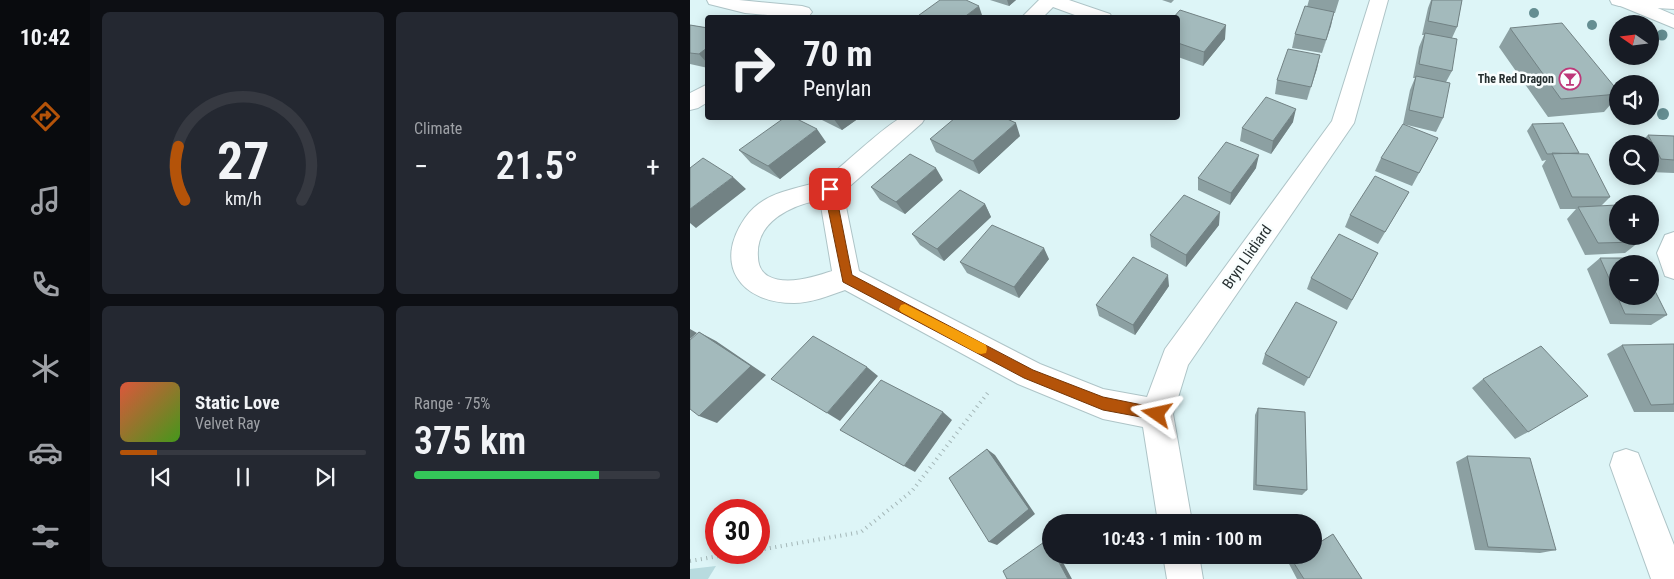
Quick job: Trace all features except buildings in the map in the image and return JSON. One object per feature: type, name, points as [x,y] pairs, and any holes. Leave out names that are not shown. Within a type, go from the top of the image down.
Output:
[{"type":"street","points":[[716,0],[745,7],[804,10]]},
{"type":"street","points":[[1033,15],[1050,0],[1094,15]]},
{"type":"street","name":"Bryn Llidiard","points":[[1174,514],[1157,414],[1175,359],[1343,123],[1379,0]]},
{"type":"street","points":[[1622,0],[1674,3]]},
{"type":"street","points":[[1622,0],[1674,22]]},
{"type":"street","points":[[690,103],[705,93]]},
{"type":"street","points":[[912,120],[830,189],[805,192],[767,211],[750,231],[743,249],[747,271],[758,284],[788,291],[815,288],[847,278],[1029,374],[1103,404],[1157,414]]},
{"type":"street","points":[[830,189],[847,278]]},
{"type":"street","points":[[1674,243],[1670,253],[1674,268]]},
{"type":"street","points":[[1626,465],[1669,579]]},
{"type":"street","points":[[1182,564],[1185,579]]},
{"type":"path","points":[[770,548],[861,532],[912,491],[1010,364]]},
{"type":"path","points":[[690,561],[705,558]]},
{"type":"shaded area","points":[[716,566],[708,579],[690,579],[690,569]]},
{"type":"slow traffic","points":[[905,309],[981,349]]},
{"type":"place","name":"The Red Dragon","points":[[1570,79]]},
{"type":"route","points":[[830,189],[847,278],[1029,374],[1103,404],[1157,414]]}]
